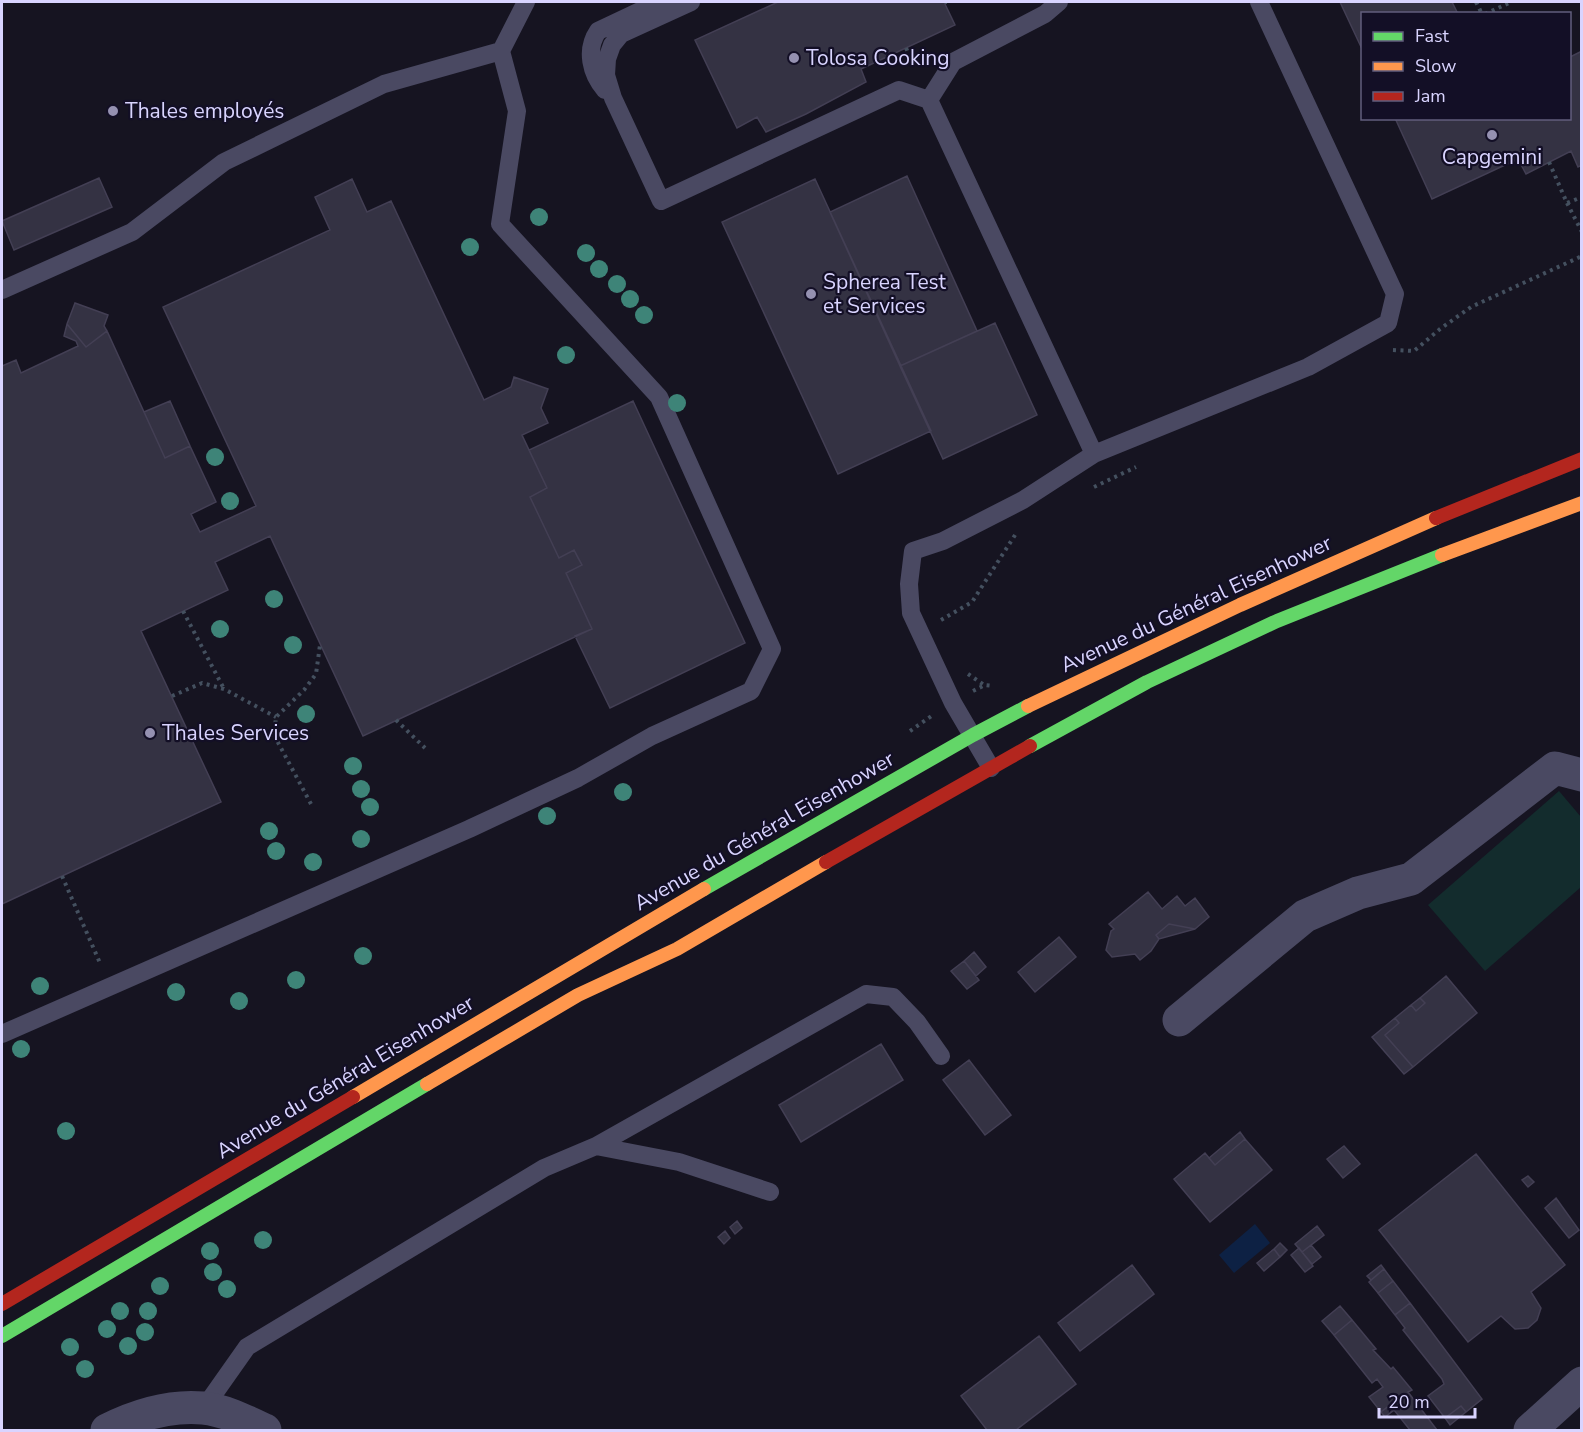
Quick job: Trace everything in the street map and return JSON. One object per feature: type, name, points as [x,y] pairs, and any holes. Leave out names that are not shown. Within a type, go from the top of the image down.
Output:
[{"type":"main road","name":"Avenue du Général Eisenhower","points":[[2,1304],[750,862],[973,735],[1046,697],[1240,604],[1445,514],[1581,459]]},
{"type":"main road","points":[[2,1336],[578,995],[677,950],[766,896],[1147,682],[1277,621],[1452,551],[1581,504]]},
{"type":"street","points":[[1179,1020],[1305,916],[1358,893],[1411,879],[1556,768],[1581,775]]},
{"type":"street","points":[[1530,1431],[1581,1383]]},
{"type":"street","points":[[107,1431],[167,1409],[204,1408],[237,1417],[265,1431]]},
{"type":"lane","points":[[2,1034],[469,829],[578,778],[652,736],[751,691],[772,649],[659,397],[500,224],[517,111],[501,51],[526,2]]},
{"type":"lane","points":[[613,98],[602,86],[592,64],[591,40],[597,31],[659,2]]},
{"type":"lane","points":[[691,2],[621,34],[612,45],[607,59],[606,75],[613,98],[661,201],[899,90],[929,100],[1094,454]]},
{"type":"lane","points":[[929,100],[953,62],[1045,15],[1059,2]]},
{"type":"lane","points":[[991,768],[953,703],[910,613],[909,584],[913,551],[943,541],[1023,500],[1094,454],[1308,367],[1388,323],[1395,294],[1259,2]]},
{"type":"lane","points":[[2,290],[132,232],[224,162],[384,84],[501,51]]},
{"type":"lane","points":[[204,1408],[247,1347],[544,1168],[596,1146],[866,994],[893,997],[917,1022],[941,1056]]},
{"type":"lane","points":[[596,1146],[679,1162],[770,1192]]},
{"type":"path","points":[[1488,12],[1510,2]]},
{"type":"path","points":[[1549,162],[1581,232]]},
{"type":"path","points":[[1567,203],[1581,197]]},
{"type":"path","points":[[1386,349],[1414,351],[1440,329],[1472,307],[1581,256]]},
{"type":"path","points":[[1089,489],[1142,464]]},
{"type":"path","points":[[935,624],[972,602],[1019,528]]},
{"type":"path","points":[[183,611],[225,689]]},
{"type":"path","points":[[311,804],[274,735],[276,717],[304,690],[316,674],[320,645]]},
{"type":"path","points":[[967,674],[985,685]]},
{"type":"path","points":[[172,696],[202,683],[225,689],[276,717]]},
{"type":"path","points":[[396,720],[425,748]]},
{"type":"path","points":[[62,876],[110,987]]},
{"type":"green space","points":[[1559,791],[1581,817],[1581,887],[1485,971],[1428,905]]},
{"type":"water","points":[[1255,1224],[1270,1243],[1234,1273],[1219,1255]]},
{"type":"building","name":"Tolosa Cooking","points":[[778,2],[944,2],[955,25],[861,69],[866,82],[806,114],[766,132],[757,117],[737,128],[695,40]]},
{"type":"building","points":[[1340,2],[1452,2],[1457,12],[1361,12],[1361,47]]},
{"type":"building","name":"Capgemini","points":[[1582,51],[1582,165],[1578,167],[1571,151],[1526,174],[1518,159],[1432,199],[1396,120],[1571,120],[1571,56]]},
{"type":"building","points":[[907,176],[977,331],[900,366],[830,212]]},
{"type":"building","points":[[99,178],[112,207],[14,250],[2,221]]},
{"type":"building","points":[[352,179],[367,212],[391,201],[484,400],[511,387],[514,377],[548,389],[541,408],[548,423],[522,435],[547,488],[530,497],[559,558],[574,550],[582,565],[566,573],[592,629],[363,736],[270,536],[215,562],[228,590],[141,631],[221,802],[2,904],[2,366],[16,360],[21,373],[78,346],[76,341],[64,336],[67,324],[86,347],[107,331],[165,458],[190,446],[216,502],[191,514],[200,532],[256,506],[163,307],[330,230],[315,197]]},
{"type":"building","name":"Spherea Test et Services","points":[[815,179],[931,431],[838,474],[722,222]]},
{"type":"building","points":[[75,303],[108,315],[104,326],[107,331],[86,347],[67,324]]},
{"type":"building","points":[[995,323],[1037,415],[943,459],[900,366]]},
{"type":"building","points":[[170,401],[190,446],[165,458],[144,412]]},
{"type":"building","points":[[633,401],[745,643],[610,708],[575,636],[592,629],[566,573],[582,565],[574,550],[559,558],[530,497],[547,488],[529,450]]},
{"type":"building","points":[[1148,892],[1162,909],[1177,896],[1185,906],[1195,898],[1209,917],[1195,929],[1169,924],[1156,935],[1159,939],[1151,951],[1140,960],[1135,954],[1112,957],[1106,950],[1111,931],[1114,929],[1109,924]]},
{"type":"building","points":[[1169,924],[1195,929],[1159,939],[1156,935]]},
{"type":"building","points":[[1059,937],[1076,957],[1035,992],[1018,972]]},
{"type":"building","points":[[974,952],[986,967],[976,976],[964,961]]},
{"type":"building","points":[[964,961],[979,980],[967,989],[951,971]]},
{"type":"building","points":[[1446,976],[1477,1013],[1413,1067],[1385,1035],[1399,1023],[1395,1018],[1411,1005],[1416,1011],[1425,1003],[1420,998]]},
{"type":"building","points":[[1420,998],[1425,1003],[1416,1011],[1411,1005]]},
{"type":"building","points":[[1395,1018],[1399,1023],[1385,1035],[1413,1067],[1404,1074],[1372,1037]]},
{"type":"building","points":[[881,1044],[903,1080],[801,1142],[779,1105]]},
{"type":"building","points":[[969,1060],[1011,1115],[985,1135],[943,1080]]},
{"type":"building","points":[[1240,1132],[1245,1139],[1215,1165],[1209,1158]]},
{"type":"building","points":[[1245,1139],[1272,1170],[1210,1222],[1174,1179],[1205,1153],[1215,1165]]},
{"type":"building","points":[[1344,1146],[1360,1164],[1343,1178],[1327,1159]]},
{"type":"building","points":[[1476,1154],[1565,1265],[1531,1292],[1541,1308],[1537,1320],[1528,1328],[1515,1329],[1501,1316],[1468,1342],[1379,1230]]},
{"type":"building","points":[[1528,1176],[1534,1182],[1528,1187],[1522,1180]]},
{"type":"building","points":[[1556,1198],[1579,1230],[1569,1238],[1545,1208]]},
{"type":"building","points":[[737,1221],[742,1228],[735,1234],[730,1227]]},
{"type":"building","points":[[1317,1226],[1324,1235],[1302,1252],[1295,1244]]},
{"type":"building","points":[[725,1231],[730,1238],[724,1244],[718,1237]]},
{"type":"building","points":[[1280,1243],[1287,1250],[1280,1257],[1274,1249]]},
{"type":"building","points":[[1311,1245],[1321,1257],[1312,1264],[1302,1252]]},
{"type":"building","points":[[1299,1248],[1313,1266],[1305,1272],[1291,1255]]},
{"type":"building","points":[[1274,1249],[1280,1257],[1264,1271],[1257,1263]]},
{"type":"building","points":[[1132,1265],[1154,1294],[1080,1351],[1058,1323]]},
{"type":"building","points":[[1381,1265],[1384,1269],[1371,1280],[1367,1276]]},
{"type":"building","points":[[1384,1269],[1393,1281],[1378,1293],[1369,1282]]},
{"type":"building","points":[[1393,1281],[1410,1303],[1395,1315],[1378,1293]]},
{"type":"building","points":[[1410,1303],[1482,1399],[1466,1412],[1461,1406],[1445,1418],[1428,1396],[1444,1384],[1403,1330],[1405,1328],[1395,1315]]},
{"type":"building","points":[[1340,1306],[1352,1320],[1334,1335],[1322,1321]]},
{"type":"building","points":[[1352,1320],[1376,1349],[1373,1350],[1391,1369],[1393,1367],[1412,1390],[1408,1392],[1437,1430],[1410,1430],[1390,1405],[1381,1412],[1369,1397],[1383,1387],[1377,1379],[1372,1383],[1334,1335]]},
{"type":"building","points":[[1039,1336],[1076,1384],[1016,1430],[987,1430],[961,1396]]},
{"type":"building","points":[[1390,1405],[1394,1410],[1385,1417],[1381,1412]]},
{"type":"building","points":[[1461,1406],[1466,1412],[1450,1425],[1445,1418]]},
{"type":"traffic: fast","points":[[1030,746],[1147,682],[1277,621],[1442,555]]},
{"type":"traffic: fast","points":[[704,889],[1028,706]]},
{"type":"traffic: fast","points":[[2,1336],[427,1084]]},
{"type":"traffic: slow","points":[[1442,555],[1582,503]]},
{"type":"traffic: slow","points":[[1028,706],[1240,605],[1436,518]]},
{"type":"traffic: slow","points":[[427,1084],[578,995],[677,949],[826,862]]},
{"type":"traffic: slow","points":[[353,1097],[704,889]]},
{"type":"traffic: jam","points":[[1436,518],[1582,459]]},
{"type":"traffic: jam","points":[[826,862],[1030,746]]},
{"type":"traffic: jam","points":[[2,1304],[353,1097]]},
{"type":"place","name":"Tolosa Cooking","points":[[794,58]]},
{"type":"place","name":"Thales employés","points":[[113,111]]},
{"type":"place","name":"Capgemini","points":[[1492,135]]},
{"type":"place","name":"Spherea Test et Services","points":[[811,294]]},
{"type":"place","name":"Thales Services","points":[[150,733]]}]
